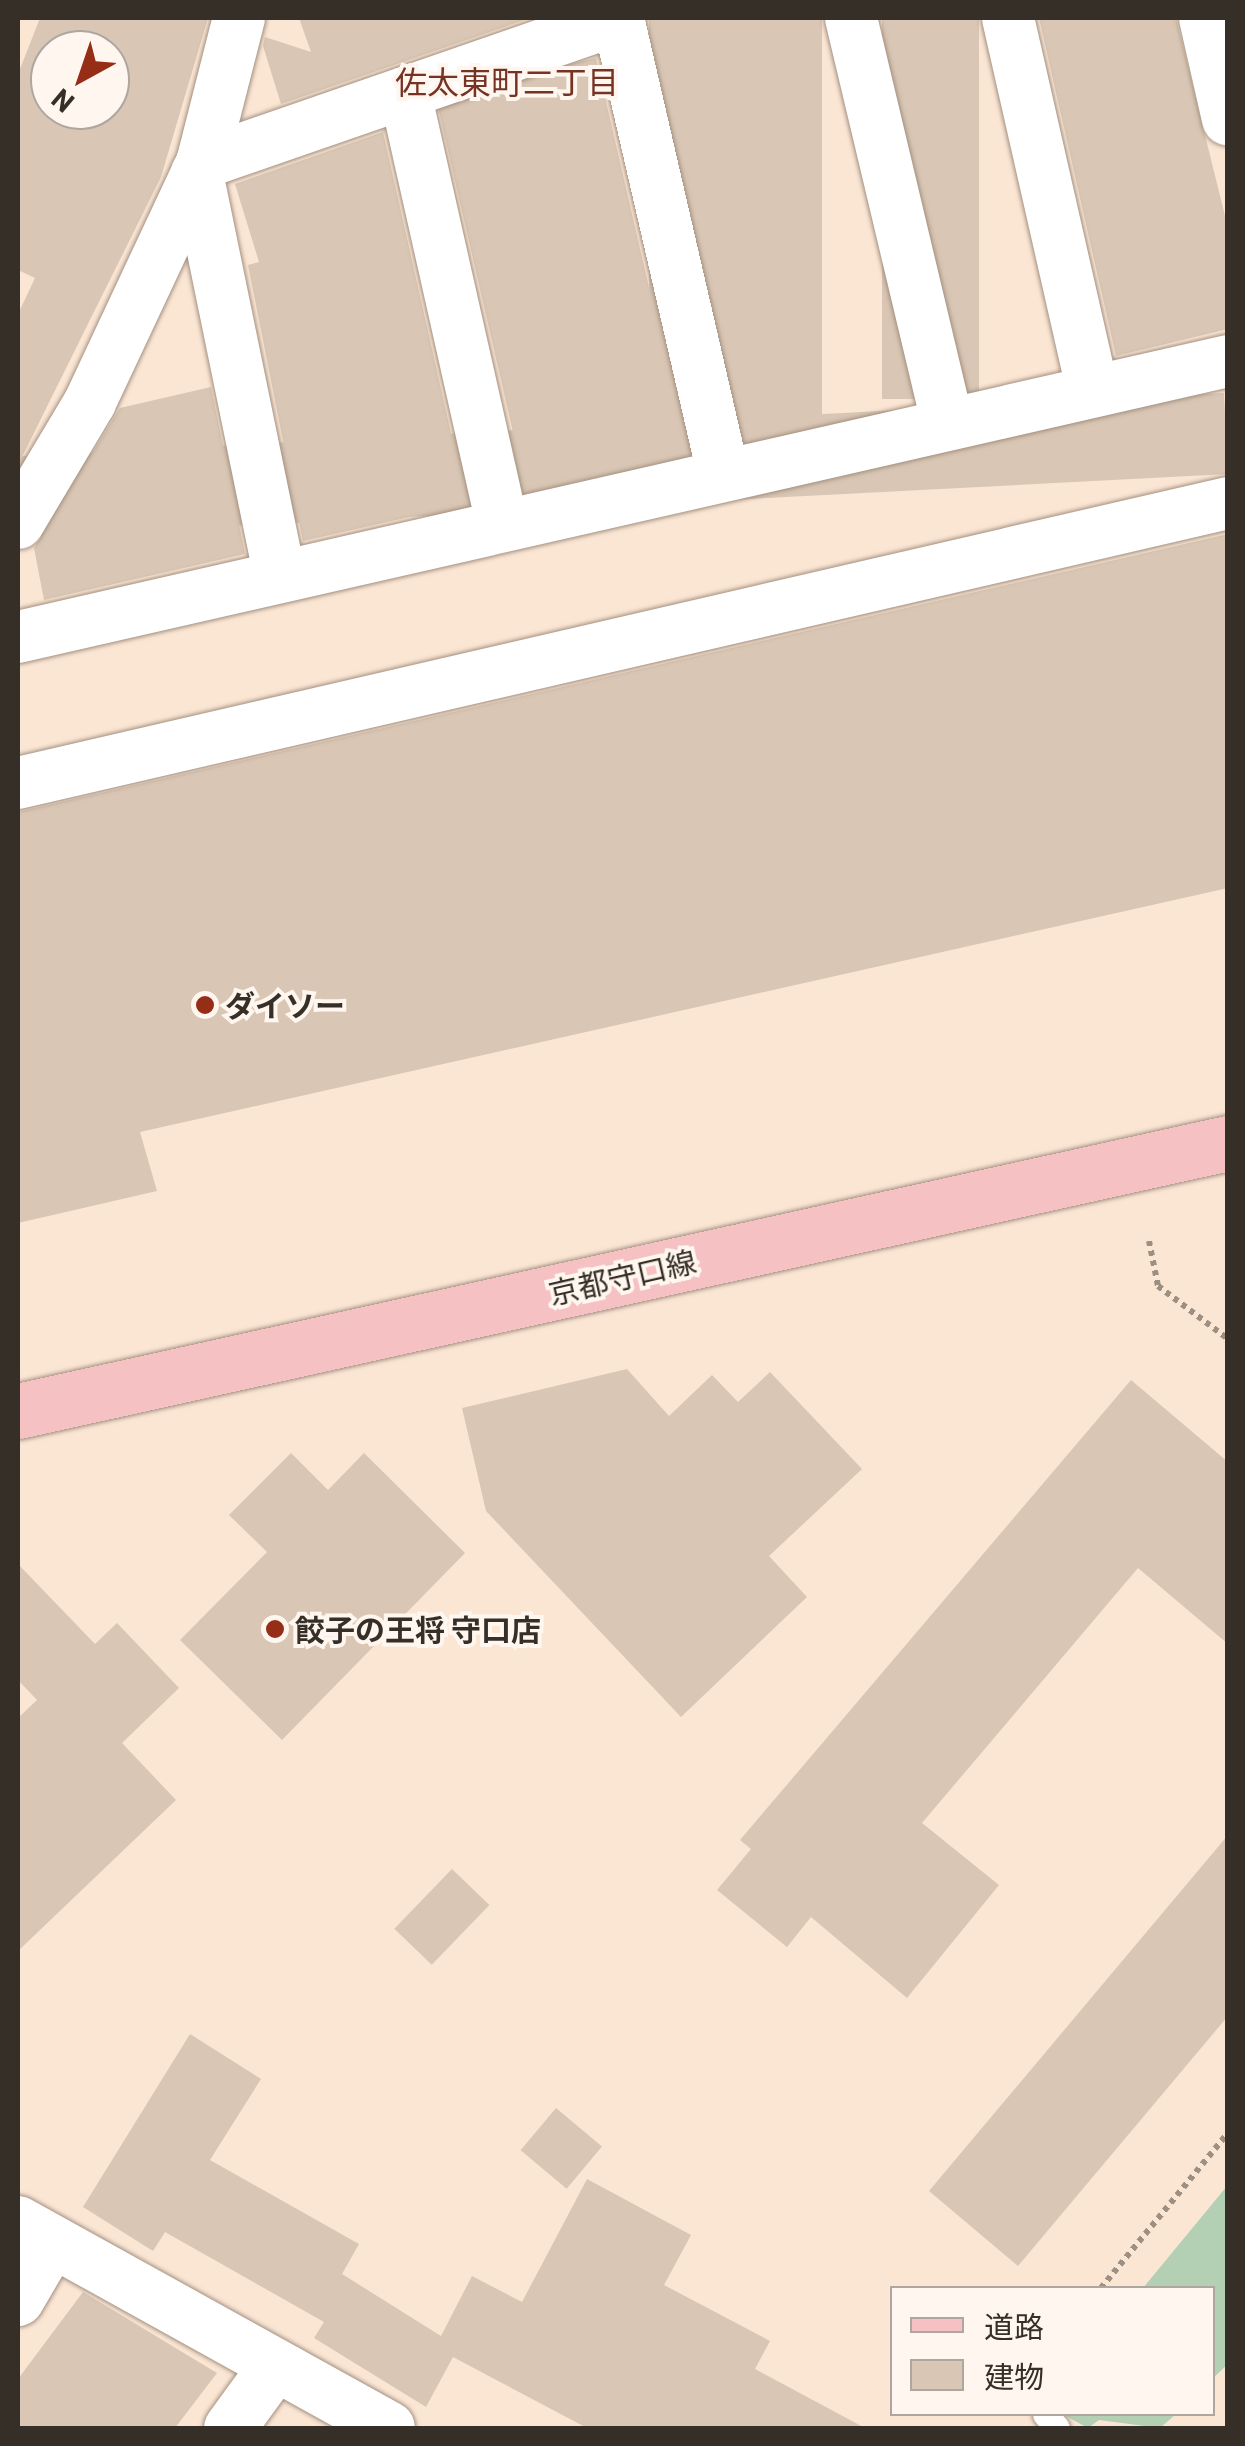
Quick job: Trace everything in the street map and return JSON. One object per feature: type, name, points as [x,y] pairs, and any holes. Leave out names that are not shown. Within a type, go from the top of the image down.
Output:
[{"type":"main road","name":"京都守口線","points":[[18,1412],[1228,1143]]},
{"type":"street","points":[[18,524],[90,402],[199,168],[239,18]]},
{"type":"street","points":[[199,168],[619,18],[723,472]]},
{"type":"street","points":[[851,18],[947,420]]},
{"type":"street","points":[[1008,18],[1092,387]]},
{"type":"street","points":[[1205,18],[1228,119]]},
{"type":"street","points":[[405,93],[502,524]]},
{"type":"street","points":[[199,168],[280,576]]},
{"type":"street","points":[[18,637],[947,420],[1228,361]]},
{"type":"street","points":[[18,782],[1228,503]]},
{"type":"street","points":[[18,2300],[35,2232],[273,2368],[390,2428]]},
{"type":"street","points":[[230,2428],[273,2368]]},
{"type":"path","points":[[1150,1241],[1158,1286],[1228,1339]]},
{"type":"path","points":[[1103,2286],[1228,2133]]},
{"type":"green space","points":[[1227,2186],[1227,2365],[1215,2376],[1215,2286],[1145,2286]]},
{"type":"green space","points":[[1066,2416],[1174,2416],[1160,2428],[1099,2420],[1088,2428]]},
{"type":"building","points":[[40,18],[208,18],[161,177],[18,465],[18,314],[35,278],[18,270],[18,74],[30,43],[30,130],[130,130],[130,30],[35,30]]},
{"type":"building","points":[[299,18],[530,18],[281,104],[263,46],[265,37],[311,52]]},
{"type":"building","points":[[649,18],[822,18],[822,451],[649,451]]},
{"type":"building","points":[[882,18],[979,18],[979,399],[882,399]]},
{"type":"building","points":[[1039,18],[1176,18],[1228,228],[1228,329],[1116,356]]},
{"type":"building","points":[[596,58],[687,454],[527,491],[435,95]]},
{"type":"building","points":[[383,132],[467,504],[303,541],[248,265],[259,262],[235,184]]},
{"type":"building","points":[[211,387],[245,554],[44,600],[34,548],[120,408]]},
{"type":"building","points":[[1224,393],[1228,474],[18,537],[18,456]]},
{"type":"building","points":[[1228,534],[1228,888],[140,1132],[157,1191],[18,1223],[18,812]]},
{"type":"building","points":[[627,1369],[669,1416],[712,1375],[738,1402],[770,1372],[862,1469],[769,1556],[807,1597],[681,1717],[486,1511],[462,1408]]},
{"type":"building","points":[[1131,1380],[1228,1462],[1228,1644],[1138,1568],[922,1823],[999,1885],[907,1998],[811,1917],[787,1947],[717,1890],[751,1849],[740,1840]]},
{"type":"building","points":[[291,1453],[328,1490],[364,1453],[465,1553],[282,1740],[180,1640],[267,1552],[229,1515]]},
{"type":"building","points":[[18,1564],[95,1644],[117,1623],[179,1688],[122,1743],[176,1800],[18,1951],[18,1718],[37,1700],[18,1680]]},
{"type":"building","points":[[1228,1835],[1228,2016],[1018,2266],[929,2191]]},
{"type":"building","points":[[452,1869],[489,1905],[432,1965],[394,1929]]},
{"type":"building","points":[[190,2034],[261,2079],[210,2160],[359,2244],[342,2274],[441,2336],[472,2276],[522,2302],[587,2179],[691,2235],[664,2285],[770,2341],[755,2369],[865,2428],[587,2428],[453,2357],[426,2407],[314,2338],[324,2322],[165,2232],[153,2251],[83,2207]]},
{"type":"building","points":[[556,2108],[602,2147],[567,2189],[521,2150]]},
{"type":"building","points":[[83,2292],[217,2373],[175,2428],[18,2428],[18,2379]]},
{"type":"place","name":"ダイソー","points":[[205,1005]]},
{"type":"place","name":"餃子の王将 守口店","points":[[275,1629]]},
{"type":"district","name":"佐太東町二丁目","points":[[507,81]]}]
